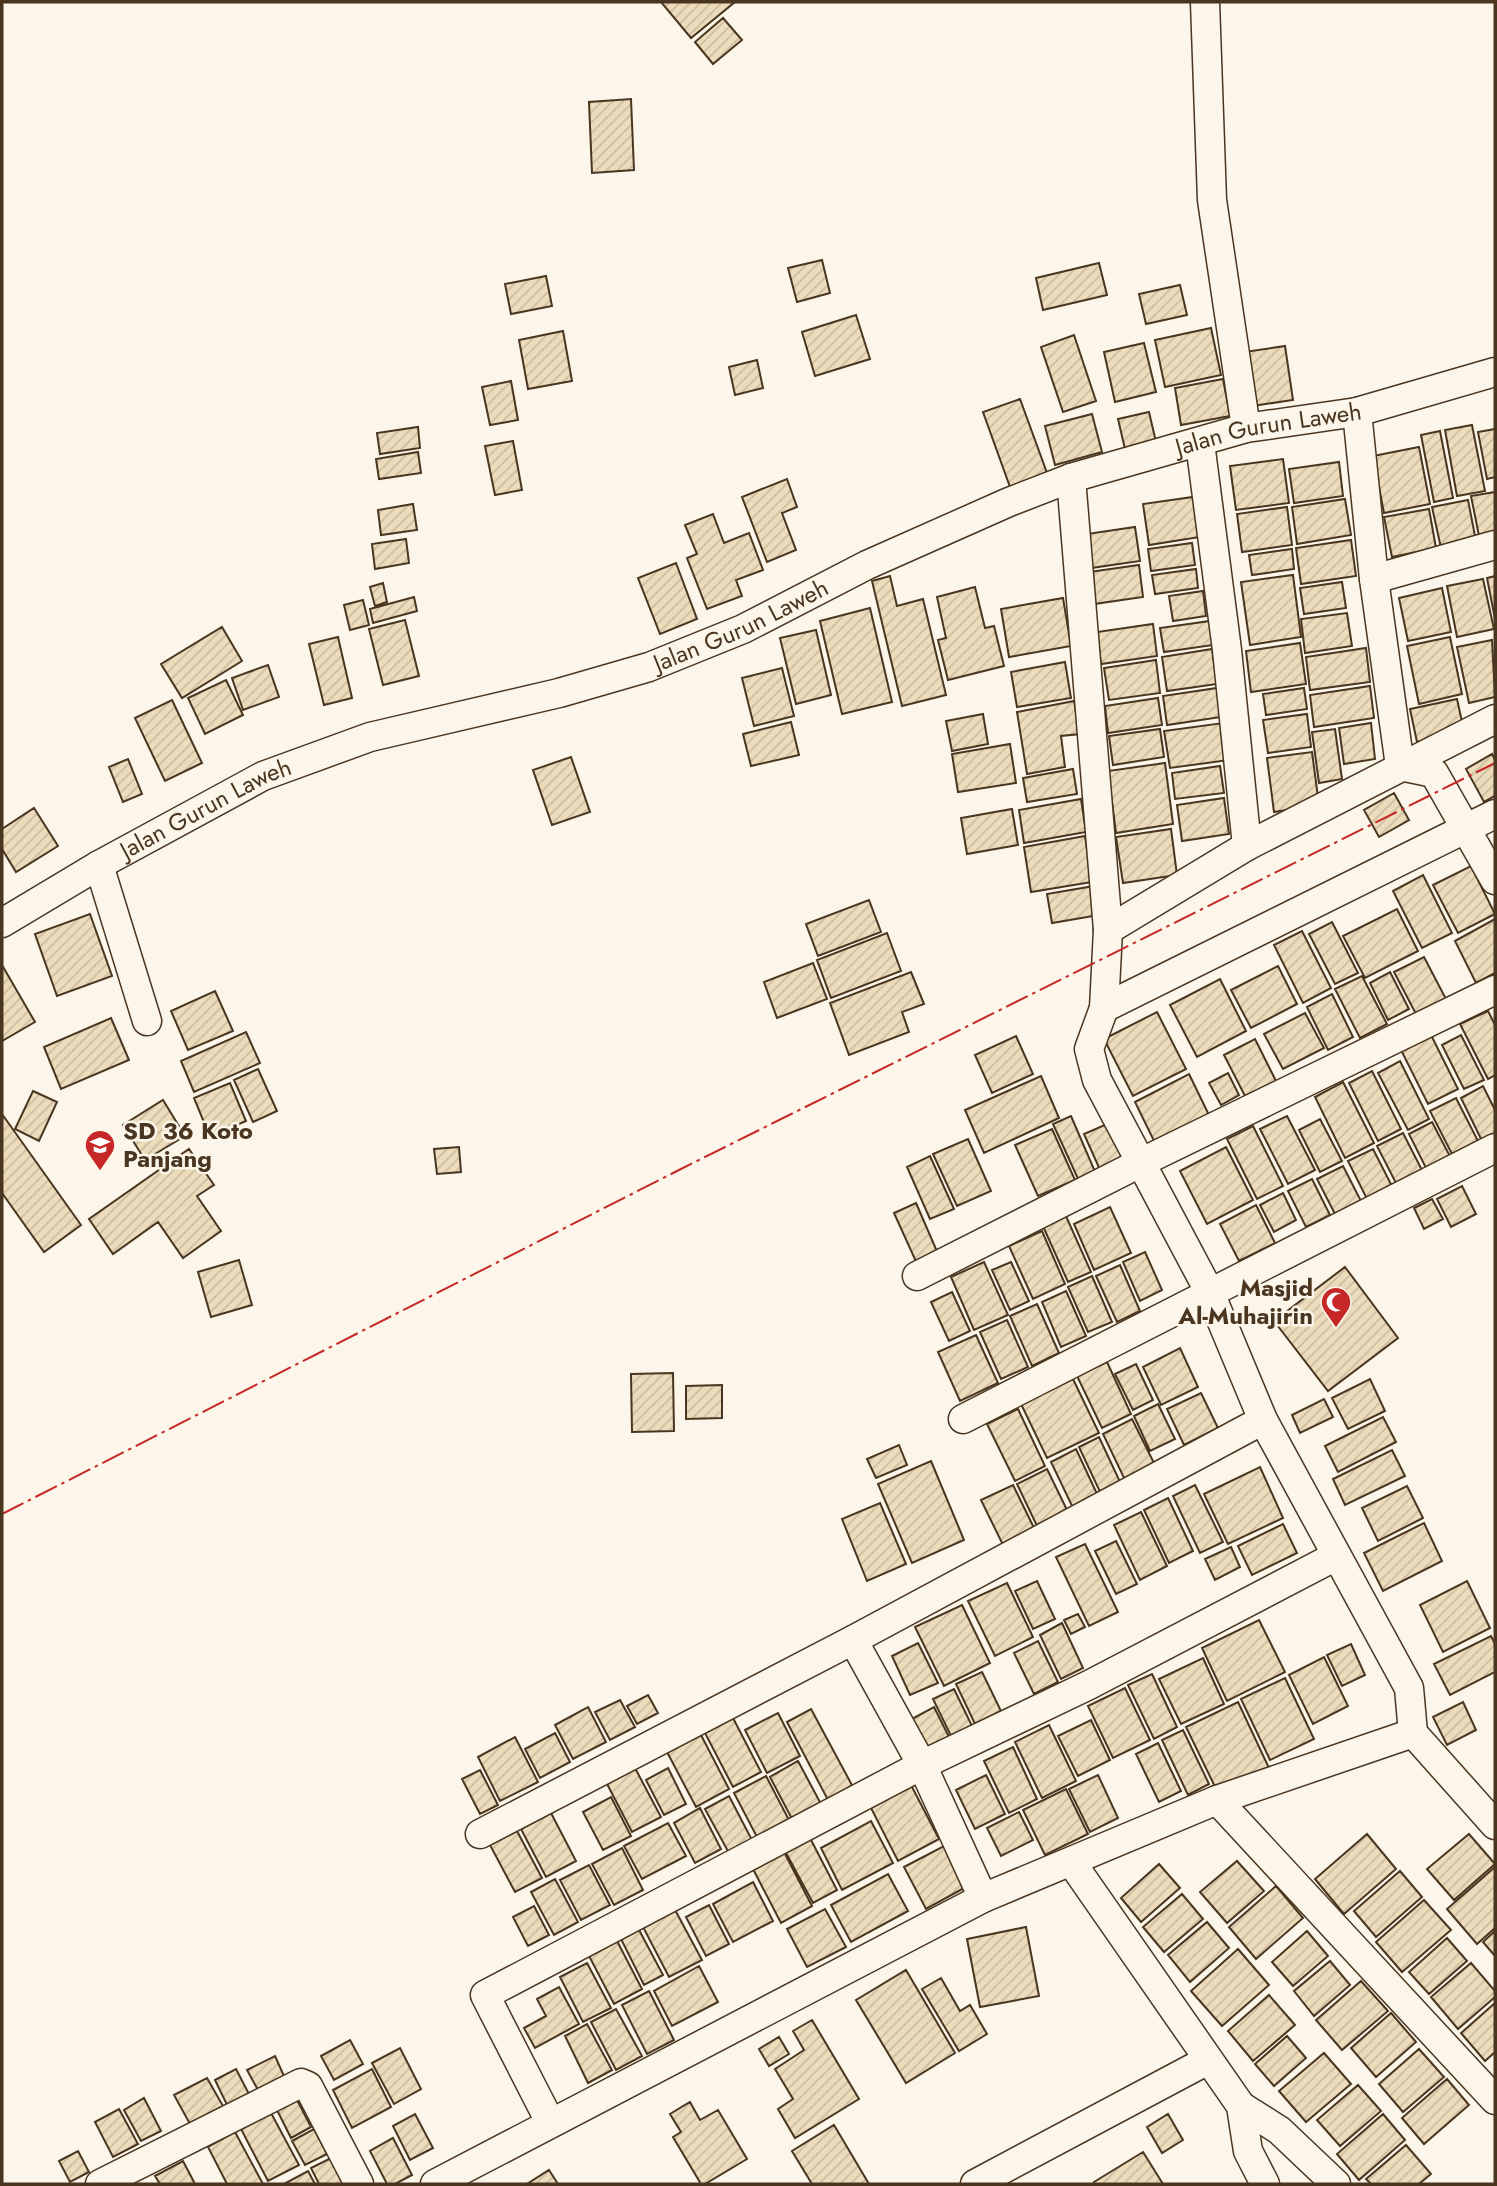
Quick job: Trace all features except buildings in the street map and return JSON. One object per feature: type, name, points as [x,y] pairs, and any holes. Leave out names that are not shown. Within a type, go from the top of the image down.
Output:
[{"type":"street","points":[[1205,2],[1212,200],[1247,428]]},
{"type":"street","name":"Jalan Gurun Laweh","points":[[2,923],[99,865],[263,775],[370,737],[559,693],[649,667],[743,629],[867,565],[1070,478],[1247,428],[1357,412],[1495,372]]},
{"type":"street","points":[[1357,412],[1374,579],[1400,766]]},
{"type":"street","points":[[1200,443],[1227,650],[1247,846]]},
{"type":"street","points":[[1070,478],[1108,930],[1104,1007],[1089,1049],[1097,1080],[1210,1293],[1264,1420],[1409,1688],[1413,1732],[1495,1825]]},
{"type":"street","points":[[1374,579],[1495,545]]},
{"type":"street","points":[[1108,930],[1247,846],[1495,719]]},
{"type":"street","points":[[1400,766],[1434,773],[1495,880]]},
{"type":"street","points":[[1104,1007],[1495,814]]},
{"type":"street","points":[[99,865],[147,1021]]},
{"type":"street","points":[[917,1276],[1142,1162],[1495,990]]},
{"type":"street","points":[[963,1419],[1495,1148]]},
{"type":"street","points":[[480,1834],[853,1640],[1264,1420]]},
{"type":"street","points":[[550,2122],[485,1995],[922,1765],[1088,1685],[1336,1556]]},
{"type":"street","points":[[853,1640],[922,1765],[982,1898]]},
{"type":"street","points":[[435,2184],[982,1898],[1072,1863],[1217,1800],[1413,1732]]},
{"type":"street","points":[[1217,1800],[1495,2100]]},
{"type":"street","points":[[1072,1863],[1241,2106],[1279,2130],[1336,2184]]},
{"type":"street","points":[[975,2184],[1208,2060]]},
{"type":"street","points":[[100,2184],[301,2083],[308,2086],[359,2184]]},
{"type":"street","points":[[1241,2106],[1248,2151],[1265,2184]]},
{"type":"power","points":[[2,1514],[677,1171],[1495,763]]},
{"type":"place","name":"SD 36 Koto Panjang","points":[[100,1172]]},
{"type":"place","name":"Masjid Al-Muhajirin","points":[[1336,1329]]}]
